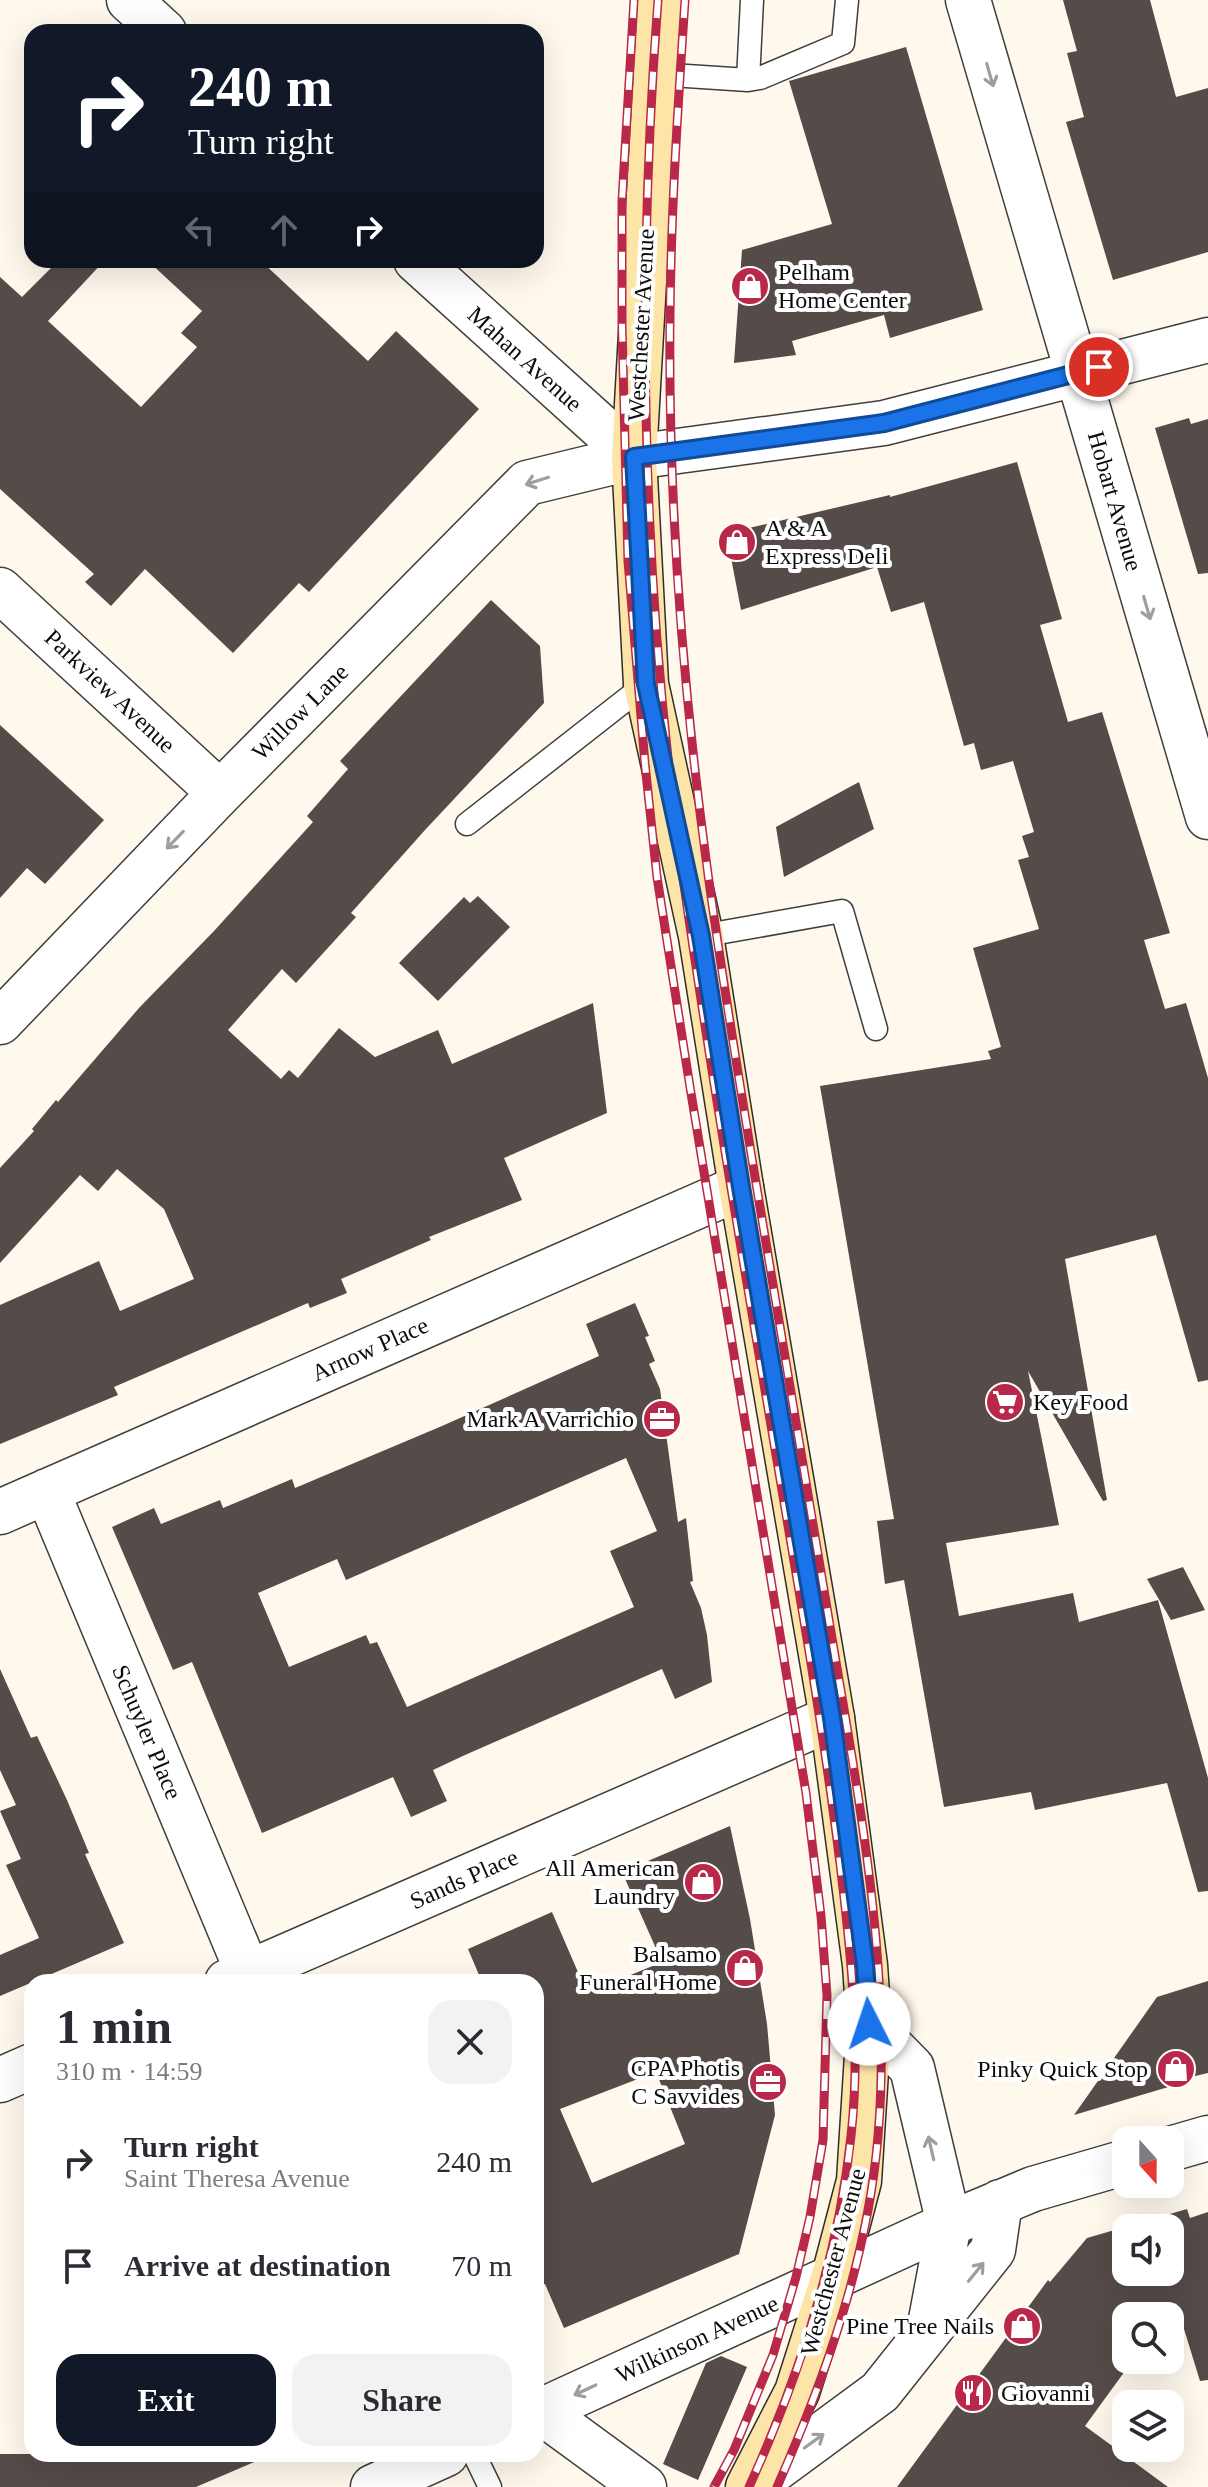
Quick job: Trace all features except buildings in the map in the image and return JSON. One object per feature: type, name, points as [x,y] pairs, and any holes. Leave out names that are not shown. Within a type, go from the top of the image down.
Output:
[{"type":"main road","name":"Westchester Avenue","points":[[660,0],[634,457],[646,684],[701,936],[832,1718],[865,1965],[869,2024],[859,2181],[834,2276],[797,2392],[749,2487]]},
{"type":"street","points":[[129,0],[155,24]]},
{"type":"street","name":"Hobart Avenue","points":[[968,0],[1208,817]]},
{"type":"street","name":"Mahan Avenue","points":[[425,268],[634,457]]},
{"type":"street","name":"Willow Lane","points":[[0,1022],[220,793],[527,483],[634,457],[884,423],[1208,340]]},
{"type":"street","name":"Parkview Avenue","points":[[0,590],[220,793]]},
{"type":"street","name":"Arnow Place","points":[[0,1512],[741,1187]]},
{"type":"street","name":"Schuyler Place","points":[[47,1491],[236,1974]]},
{"type":"street","name":"Sands Place","points":[[247,1974],[832,1718]]},
{"type":"street","name":"Westchester Avenue","points":[[869,2024],[912,2068],[949,2224],[929,2331]]},
{"type":"street","points":[[0,2080],[24,2070]]},
{"type":"street","points":[[1184,2145],[1208,2138]]},
{"type":"street","name":"Wilkinson Avenue","points":[[544,2409],[1000,2202],[1112,2166]]},
{"type":"street","name":"Westchester Avenue","points":[[749,2487],[880,2392],[993,2250],[1000,2202]]},
{"type":"street","points":[[544,2416],[644,2487]]},
{"type":"street","points":[[373,2487],[428,2462]]},
{"type":"lane","points":[[748,80],[759,41],[752,0]]},
{"type":"lane","points":[[656,74],[748,80],[760,78],[837,43],[842,2]]},
{"type":"lane","points":[[467,824],[646,684]]},
{"type":"lane","points":[[701,936],[842,911],[876,1029]]},
{"type":"lane","points":[[478,2462],[490,2487]]},
{"type":"railway","points":[[634,0],[622,201],[622,325],[628,561],[645,764],[657,877],[806,1793],[827,1995],[823,2140],[810,2217],[773,2355],[734,2450],[714,2487]]},
{"type":"railway","points":[[658,0],[651,109],[645,327],[651,546],[658,655],[682,871],[710,1056],[825,1752],[844,1897],[854,2016],[854,2106],[837,2227],[800,2359],[749,2487]]},
{"type":"railway","points":[[685,0],[672,237],[670,384],[674,520],[690,724],[728,1009],[869,1871],[880,2004],[878,2136],[865,2226],[855,2271],[828,2359],[777,2487]]},
{"type":"place","name":"Pelham Home Center","points":[[750,286]]},
{"type":"place","name":"A & A Express Deli","points":[[737,542]]},
{"type":"place","name":"Key Food","points":[[1005,1402]]},
{"type":"place","name":"Mark A Varrichio","points":[[662,1419]]},
{"type":"place","name":"All American Laundry","points":[[703,1882]]},
{"type":"place","name":"Balsamo Funeral Home","points":[[745,1968]]},
{"type":"place","name":"Pinky Quick Stop","points":[[1176,2069]]},
{"type":"place","name":"CPA Photis C Savvides","points":[[768,2082]]},
{"type":"place","name":"Pine Tree Nails","points":[[1022,2326]]},
{"type":"place","name":"Giovanni","points":[[973,2393]]},
{"type":"route","points":[[869,2024],[865,1965],[832,1718],[701,936],[646,684],[634,457],[884,423],[1099,367]]}]
